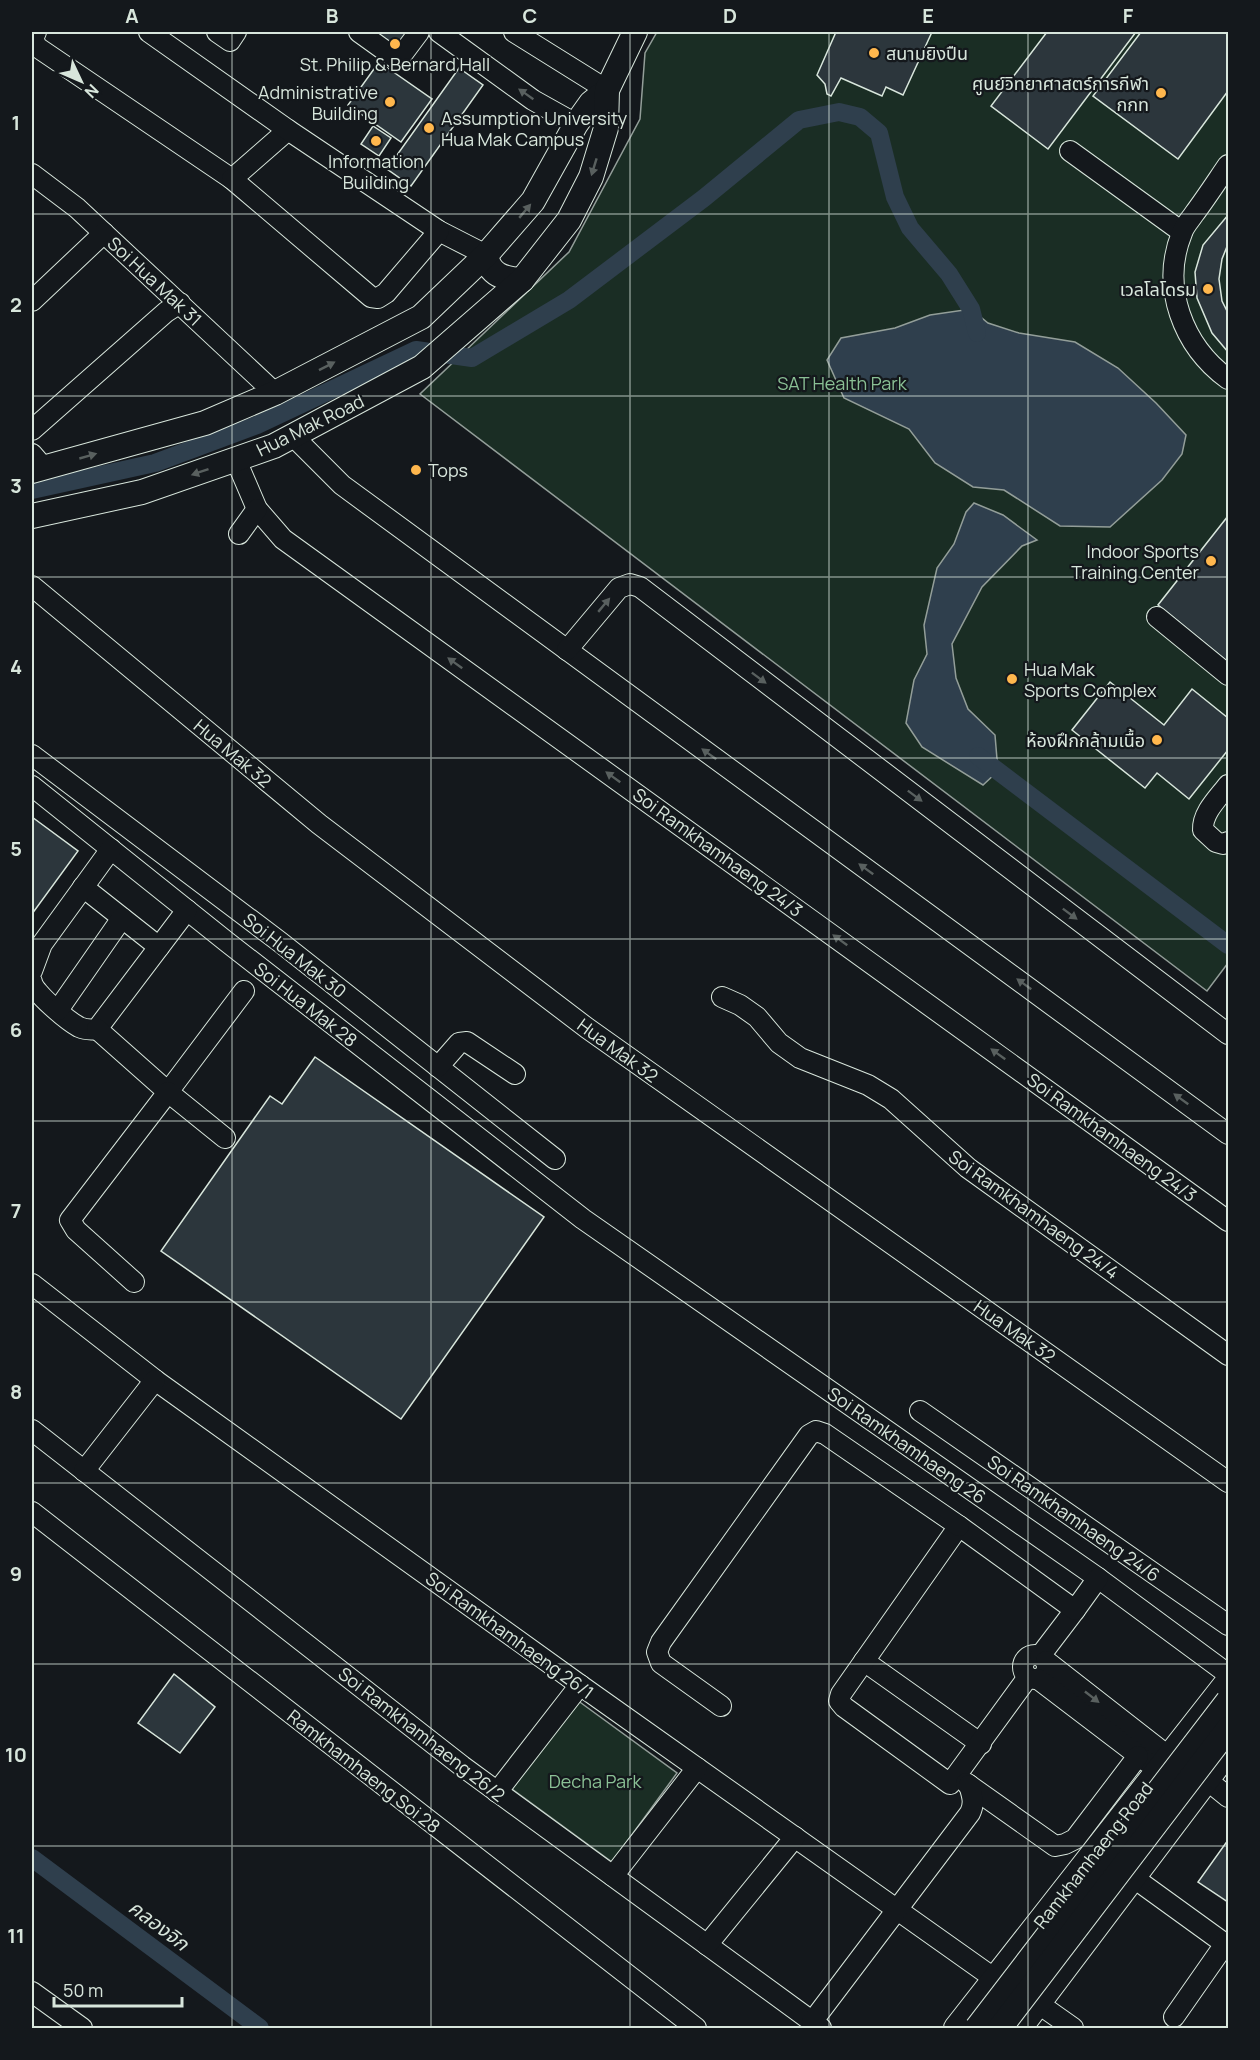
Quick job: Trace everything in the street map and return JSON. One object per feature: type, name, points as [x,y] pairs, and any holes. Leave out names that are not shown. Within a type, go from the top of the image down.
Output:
[{"type":"main road","points":[[36,464],[205,423],[275,393],[421,317],[486,255],[542,189],[576,124],[591,103],[607,90],[635,32]]},
{"type":"main road","name":"Hua Mak Road","points":[[32,516],[142,492],[236,460],[294,437],[422,367],[522,280],[569,220],[591,177],[606,128],[607,90]]},
{"type":"main road","points":[[486,255],[496,275],[505,279],[522,280]]},
{"type":"main road","points":[[434,304],[455,302],[461,306],[465,323],[456,337]]},
{"type":"main road","name":"Ramkhamhaeng Road","points":[[956,2028],[1228,1681]]},
{"type":"main road","name":"Ramkhamhaeng Road","points":[[977,2028],[1228,1701]]},
{"type":"main road","name":"Ramkhamhaeng Road","points":[[1000,2028],[1228,1729]]},
{"type":"main road","points":[[1020,2028],[1228,1752]]},
{"type":"main road","points":[[1133,1805],[1170,1830]]},
{"type":"street","points":[[36,32],[33,39],[37,47],[232,179],[371,297],[378,298],[386,293],[439,231]]},
{"type":"street","points":[[149,32],[288,130],[439,231],[486,255]]},
{"type":"street","points":[[217,32],[230,40],[236,32]]},
{"type":"street","points":[[359,32],[398,60],[420,32]]},
{"type":"street","points":[[439,32],[533,100],[576,124]]},
{"type":"street","points":[[514,32],[607,90]]},
{"type":"street","points":[[232,179],[288,130]]},
{"type":"street","points":[[1071,151],[1182,232]]},
{"type":"street","points":[[1228,165],[1182,232],[1175,262],[1174,294],[1189,338],[1215,369],[1228,379]]},
{"type":"street","name":"Soi Hua Mak 31","points":[[32,174],[77,208],[275,393]]},
{"type":"street","points":[[32,301],[104,233]]},
{"type":"street","points":[[32,430],[166,312],[180,303]]},
{"type":"street","points":[[294,437],[342,485],[1228,1134]]},
{"type":"street","name":"Soi Ramkhamhaeng 24/3","points":[[236,460],[257,509],[283,539],[1228,1221]]},
{"type":"street","points":[[239,534],[257,509]]},
{"type":"street","points":[[567,650],[619,588],[630,584],[640,587],[1228,1034]]},
{"type":"street","name":"Hua Mak 32","points":[[32,586],[319,824],[587,1028],[1228,1482]]},
{"type":"street","points":[[1157,617],[1228,675]]},
{"type":"street","name":"Soi Hua Mak 30","points":[[32,755],[271,935],[555,1159]]},
{"type":"street","points":[[1228,785],[1202,822],[1203,830],[1216,842],[1222,844],[1228,842]]},
{"type":"street","name":"Soi Hua Mak 28","points":[[32,786],[583,1219]]},
{"type":"street","points":[[32,971],[37,940],[83,887],[111,849]]},
{"type":"street","points":[[83,887],[159,947]]},
{"type":"street","points":[[32,982],[40,995],[76,1026],[87,1030],[97,1029],[187,910]]},
{"type":"street","points":[[57,1010],[122,918]]},
{"type":"street","points":[[134,1282],[76,1230],[70,1220],[244,991]]},
{"type":"street","name":"Soi Ramkhamhaeng 24/4","points":[[722,997],[740,1005],[757,1017],[779,1043],[800,1058],[868,1085],[891,1099],[968,1168],[1228,1355]]},
{"type":"street","points":[[97,1029],[168,1092],[225,1138]]},
{"type":"street","points":[[438,1067],[459,1043],[467,1042],[515,1074]]},
{"type":"street","name":"Soi Ramkhamhaeng 26","points":[[583,1219],[1098,1578],[1228,1674]]},
{"type":"street","name":"Soi Ramkhamhaeng 26/1","points":[[32,1284],[155,1380],[995,1979]]},
{"type":"street","points":[[84,1471],[155,1380]]},
{"type":"street","name":"Soi Ramkhamhaeng 24/6","points":[[920,1411],[1228,1625]]},
{"type":"street","name":"Soi Ramkhamhaeng 26/2","points":[[32,1430],[497,1792],[816,2025]]},
{"type":"street","points":[[721,1706],[661,1663],[657,1652],[661,1642],[809,1435],[816,1431],[825,1434],[959,1526],[1075,1610]]},
{"type":"street","name":"Ramkhamhaeng Soi 28","points":[[32,1512],[696,2028]]},
{"type":"street","points":[[959,1526],[841,1694],[839,1701],[947,1784],[963,1781],[1055,1846],[1076,1839],[1138,1756]]},
{"type":"street","points":[[816,2025],[973,1807],[963,1781],[981,1744],[1038,1668],[1098,1578]]},
{"type":"street","points":[[864,1661],[981,1744]]},
{"type":"street","points":[[1038,1668],[1138,1756],[1164,1765]]},
{"type":"street","points":[[1038,1668],[1164,1765]]},
{"type":"street","points":[[497,1792],[580,1685]]},
{"type":"street","points":[[613,1876],[697,1768]]},
{"type":"street","points":[[1207,1780],[1228,1797]]},
{"type":"street","points":[[707,1945],[795,1837]]},
{"type":"street","points":[[1134,1878],[1227,1945],[1174,2017]]},
{"type":"street","points":[[32,1992],[82,2028]]},
{"type":"street","points":[[1039,2004],[1073,2028]]},
{"type":"green space","name":"Hua Mak Sports Complex","points":[[657,32],[1228,32],[1228,963],[1207,991],[420,394],[569,252],[640,119],[645,53]]},
{"type":"green space","name":"Decha Park","points":[[577,1700],[677,1773],[612,1862],[512,1789]]},
{"type":"water","points":[[971,309],[988,323],[1019,333],[1075,342],[1118,368],[1186,435],[1182,454],[1162,480],[1110,527],[1060,526],[1004,490],[973,487],[935,463],[909,429],[844,398],[827,360],[841,338],[895,328],[930,315]]},
{"type":"water","points":[[974,503],[1003,515],[1037,540],[1022,546],[982,587],[952,644],[956,678],[968,709],[995,735],[998,771],[983,785],[922,747],[906,723],[914,680],[927,654],[924,625],[937,568],[954,544],[966,512]]},
{"type":"building","name":"St. Philip & Bernard Hall","points":[[364,32],[417,32],[399,57]]},
{"type":"building","name":"สนามยิงปืน","points":[[836,32],[932,32],[903,95],[886,87],[882,96],[841,78],[831,96],[827,94],[825,84],[817,75]]},
{"type":"building","points":[[1047,32],[1136,32],[1048,149],[991,106]]},
{"type":"building","name":"ศูนย์วิทยาศาสตร์การกีฬา กกท","points":[[1141,32],[1228,32],[1228,91],[1178,159],[1093,96]]},
{"type":"building","name":"Administrative Building","points":[[379,62],[432,99],[401,142],[348,105]]},
{"type":"building","points":[[459,68],[483,85],[411,186],[387,169]]},
{"type":"building","name":"Information Building","points":[[373,126],[391,138],[379,156],[361,144]]},
{"type":"building","name":"เวลโลโดรม","points":[[1228,215],[1228,244],[1222,259],[1219,279],[1222,301],[1228,313],[1228,352],[1212,333],[1197,298],[1195,272],[1203,245]]},
{"type":"building","name":"Indoor Sports Training Center","points":[[1228,516],[1228,662],[1158,605]]},
{"type":"building","name":"ห้องฝึกกล้ามเนื้อ","points":[[1110,682],[1164,725],[1192,689],[1228,718],[1228,750],[1189,799],[1157,773],[1145,788],[1072,730]]},
{"type":"building","points":[[32,817],[78,851],[32,914]]},
{"type":"building","points":[[315,1057],[544,1217],[401,1419],[161,1251],[270,1096],[282,1104]]},
{"type":"building","points":[[174,1674],[215,1707],[180,1753],[138,1723]]},
{"type":"building","points":[[1228,1840],[1228,1902],[1198,1882]]},
{"type":"waterway","points":[[32,490],[155,463],[257,425],[416,350],[472,358],[569,300],[704,198],[799,120],[839,112],[860,117],[879,133],[895,197],[910,228],[949,274],[971,309],[977,333]]},
{"type":"waterway","points":[[978,756],[1228,945]]},
{"type":"waterway","name":"คลองจิก","points":[[32,1858],[260,2028]]},
{"type":"place","name":"St. Philip & Bernard Hall","points":[[395,44]]},
{"type":"place","name":"สนามยิงปืน","points":[[874,53]]},
{"type":"place","name":"ศูนย์วิทยาศาสตร์การกีฬา กกท","points":[[1161,93]]},
{"type":"place","name":"Administrative Building","points":[[390,102]]},
{"type":"place","name":"Assumption University Hua Mak Campus","points":[[429,128]]},
{"type":"place","name":"Information Building","points":[[376,141]]},
{"type":"place","name":"เวลโลโดรม","points":[[1208,289]]},
{"type":"place","name":"Tops","points":[[416,470]]},
{"type":"place","name":"Indoor Sports Training Center","points":[[1211,561]]},
{"type":"place","name":"Hua Mak Sports Complex","points":[[1012,679]]},
{"type":"place","name":"ห้องฝึกกล้ามเนื้อ","points":[[1157,740]]},
{"type":"park label","name":"SAT Health Park","points":[[842,383]]}]
